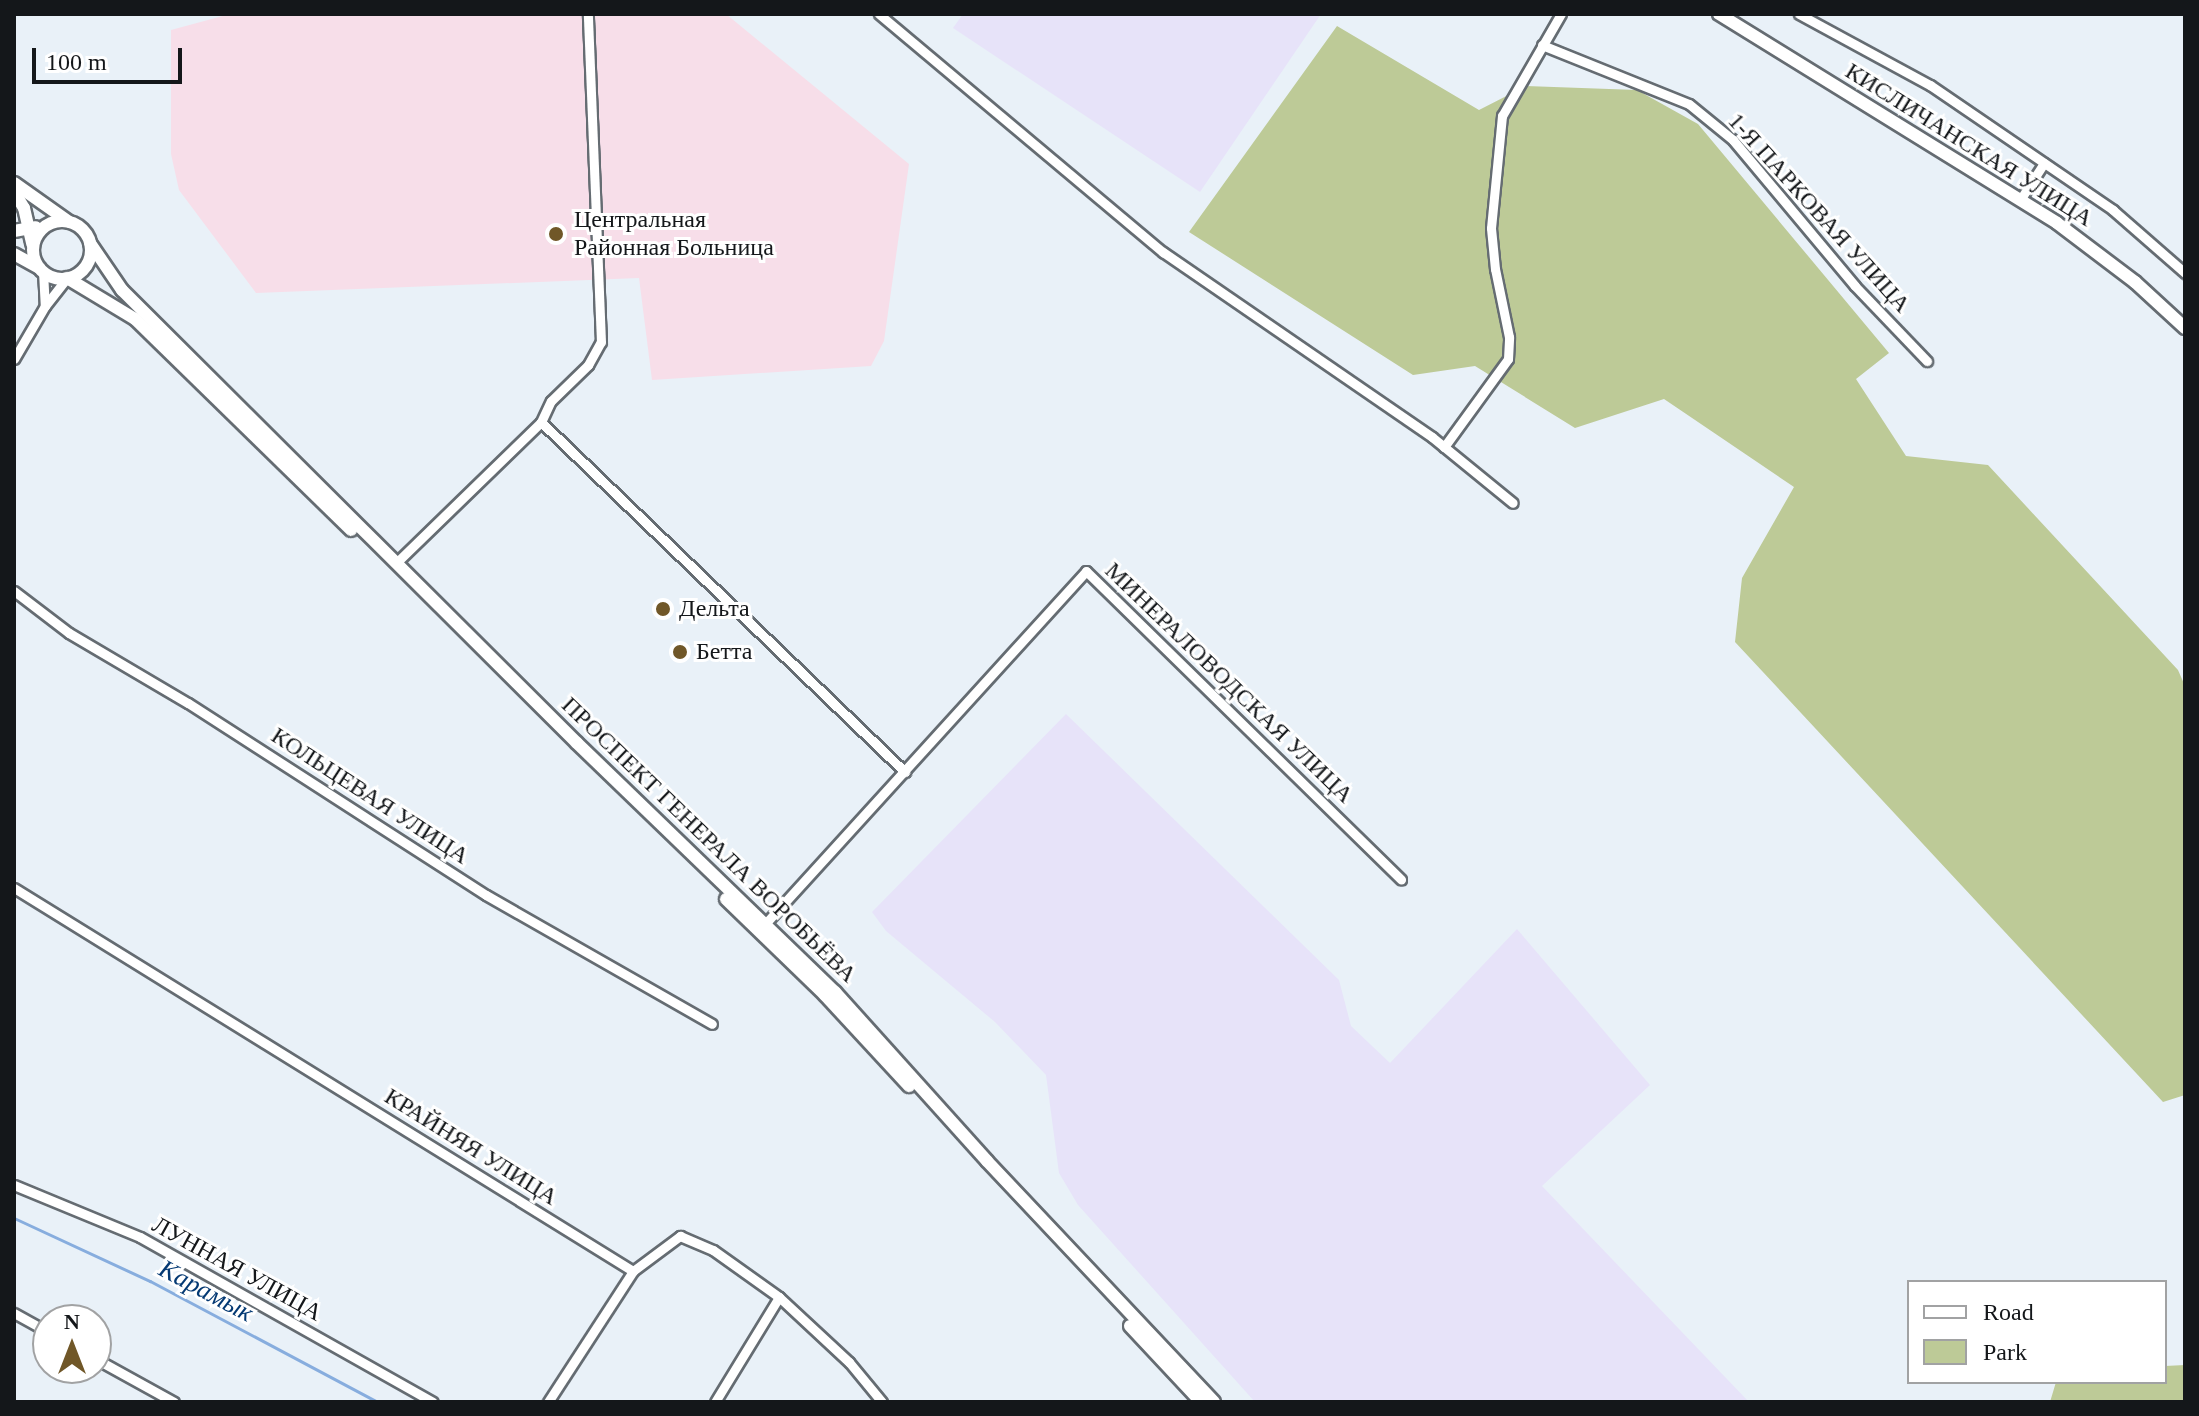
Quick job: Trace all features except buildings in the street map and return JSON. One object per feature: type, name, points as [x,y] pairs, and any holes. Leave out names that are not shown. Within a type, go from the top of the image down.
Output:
[{"type":"main road","name":"КИСЛИЧАНСКАЯ УЛИЦА","points":[[1719,14],[2057,223],[2135,282],[2185,328]]},
{"type":"main road","points":[[18,192],[86,233],[122,290],[154,327]]},
{"type":"main road","points":[[18,192],[30,228],[33,251],[43,271]]},
{"type":"main road","points":[[14,230],[21,219],[18,192]]},
{"type":"main road","points":[[14,230],[69,222]]},
{"type":"main road","points":[[33,251],[37,236],[47,225]]},
{"type":"main road","points":[[67,278],[87,263],[90,243]]},
{"type":"main road","points":[[14,254],[43,271],[67,278],[154,327]]},
{"type":"main road","name":"ПРОСПЕКТ ГЕНЕРАЛА ВОРОБЬЁВА","points":[[154,327],[835,992],[987,1161],[1214,1402]]},
{"type":"main road","name":"ПРОСПЕКТ ГЕНЕРАЛА ВОРОБЬЁВА","points":[[154,327],[825,995],[1201,1402]]},
{"type":"street","points":[[396,563],[541,422],[551,401],[588,365],[601,342],[588,14]]},
{"type":"street","points":[[879,14],[1163,252],[1444,447],[1513,503]]},
{"type":"street","points":[[1444,447],[1508,359],[1509,337],[1495,269],[1491,228],[1502,116],[1561,14]]},
{"type":"street","points":[[1799,14],[1930,85],[2113,210],[2185,273]]},
{"type":"street","name":"1-Я ПАРКОВАЯ УЛИЦА","points":[[1542,45],[1689,104],[1733,140],[1855,286],[1927,361]]},
{"type":"street","points":[[2020,200],[2044,163]]},
{"type":"street","points":[[43,271],[45,306]]},
{"type":"street","points":[[14,359],[45,306],[67,278]]},
{"type":"street","points":[[541,422],[905,772]]},
{"type":"street","name":"МИНЕРАЛОВОДСКАЯ УЛИЦА","points":[[765,924],[1086,571],[1401,879]]},
{"type":"street","name":"КОЛЬЦЕВАЯ УЛИЦА","points":[[14,591],[69,633],[188,703],[486,895],[712,1024]]},
{"type":"street","name":"КРАЙНЯЯ УЛИЦА","points":[[14,888],[633,1271]]},
{"type":"street","name":"ЛУННАЯ УЛИЦА","points":[[14,1185],[140,1237],[433,1402]]},
{"type":"street","points":[[548,1402],[633,1271],[680,1236],[713,1250],[779,1297],[849,1362],[882,1402]]},
{"type":"street","points":[[715,1402],[779,1297]]},
{"type":"street","points":[[14,1313],[32,1323]]},
{"type":"street","points":[[112,1368],[174,1402]]},
{"type":"shaded area","name":"Центральная Районная Больница","points":[[230,14],[726,14],[909,164],[884,341],[871,366],[652,380],[639,278],[256,293],[179,190],[171,154],[171,30]]},
{"type":"shaded area","points":[[963,14],[1321,14],[1200,192],[953,28]]},
{"type":"shaded area","points":[[1066,714],[1339,980],[1351,1026],[1390,1063],[1517,929],[1650,1085],[1542,1186],[1749,1402],[1255,1402],[1078,1205],[1059,1173],[1046,1075],[995,1022],[886,931],[872,912]]},
{"type":"green space","points":[[1337,26],[1479,110],[1526,86],[1637,90],[1698,124],[1889,353],[1856,379],[1906,456],[1988,465],[2178,670],[2185,686],[2185,1095],[2163,1102],[1735,642],[1742,578],[1794,487],[1664,399],[1575,428],[1475,366],[1413,375],[1189,232]]},
{"type":"green space","points":[[2185,1365],[2185,1402],[2050,1402],[2055,1384],[2167,1384],[2167,1366]]},
{"type":"waterway","name":"Карамык","points":[[14,1218],[150,1281],[378,1402]]},
{"type":"place","name":"Центральная Районная Больница","points":[[556,234]]},
{"type":"place","name":"Дельта","points":[[663,609]]},
{"type":"place","name":"Бетта","points":[[680,652]]}]
